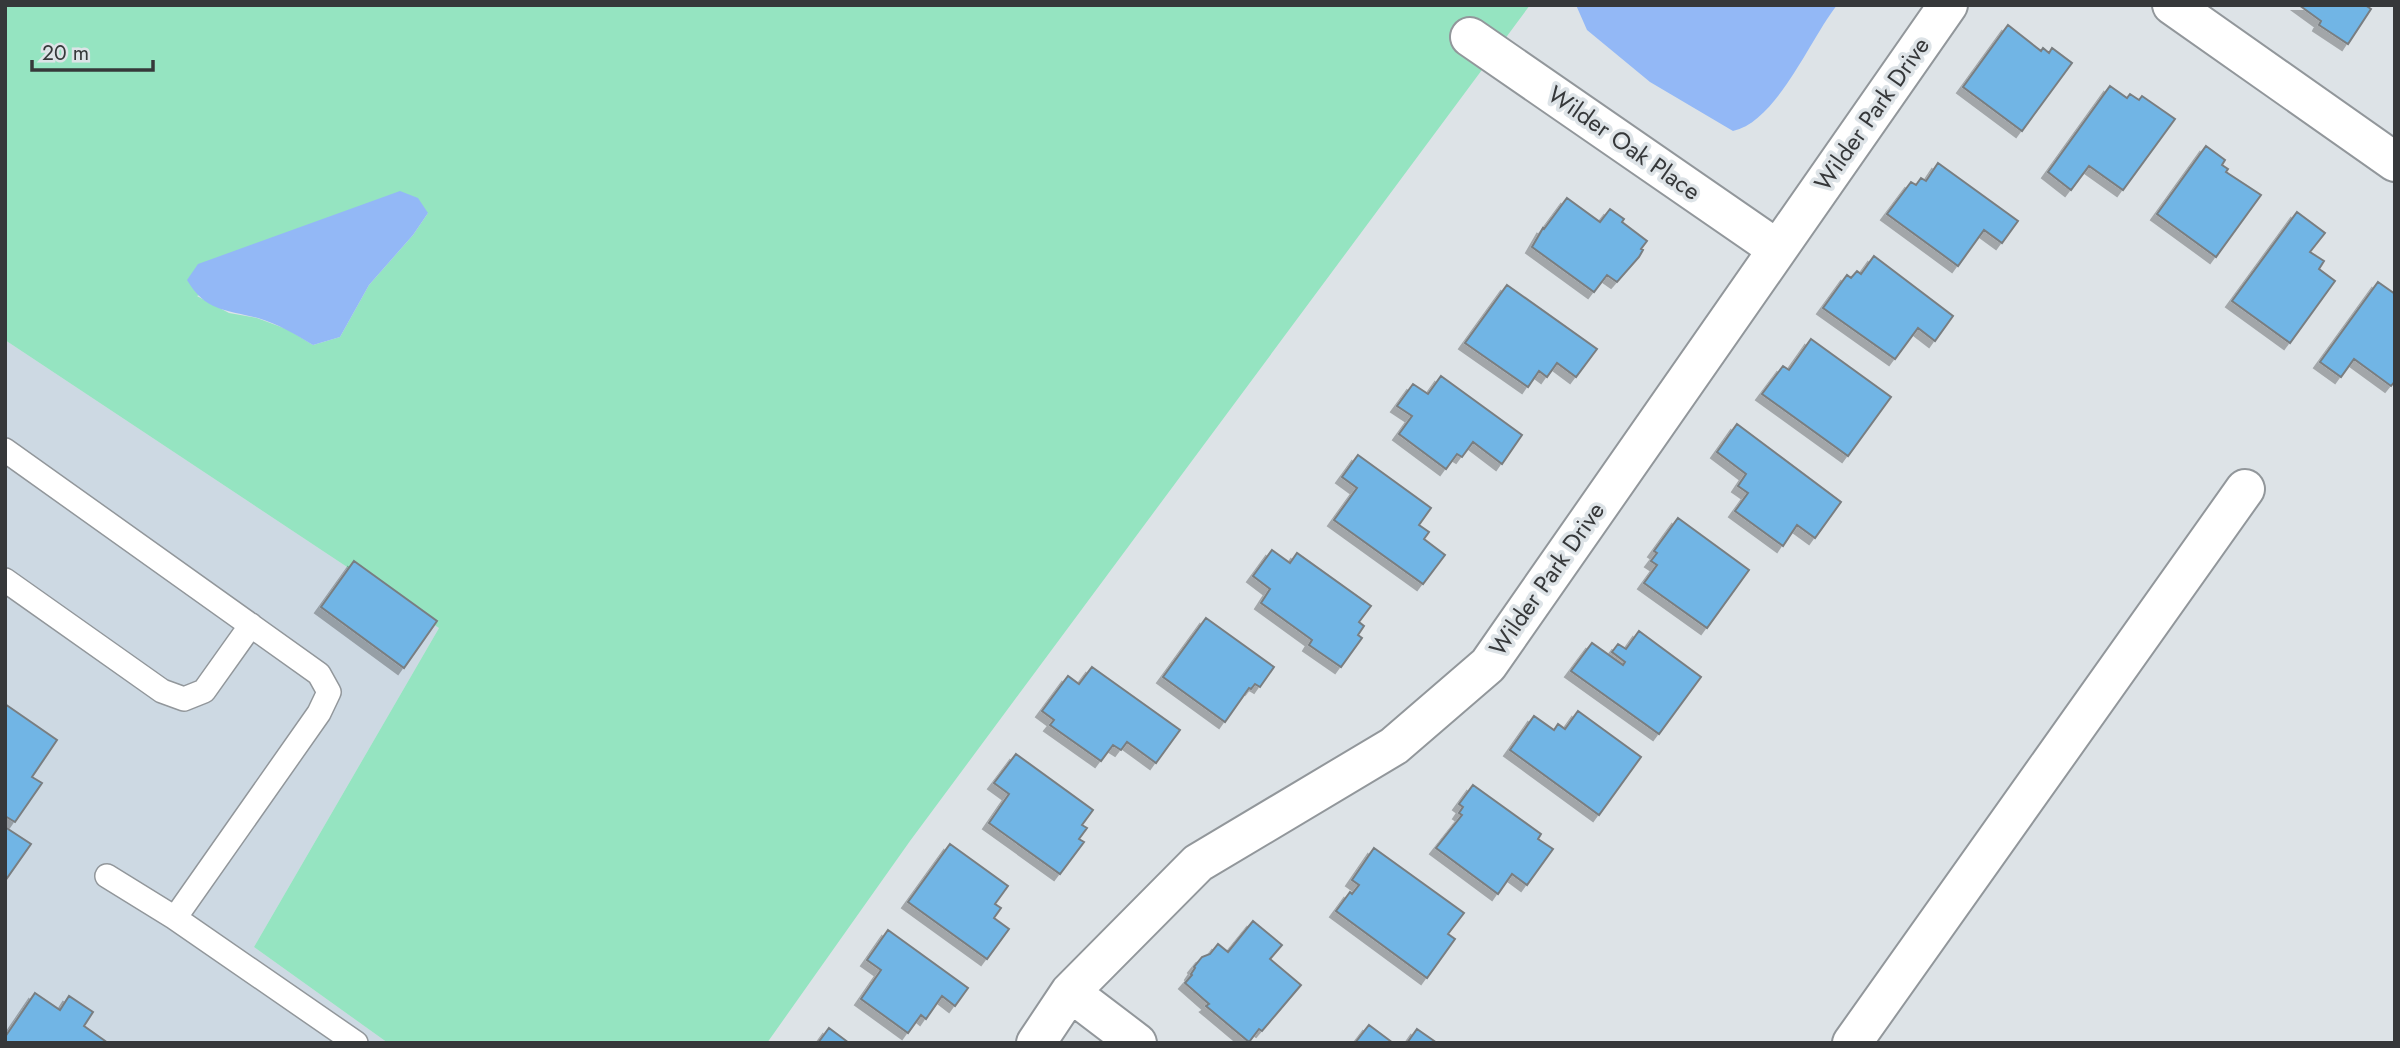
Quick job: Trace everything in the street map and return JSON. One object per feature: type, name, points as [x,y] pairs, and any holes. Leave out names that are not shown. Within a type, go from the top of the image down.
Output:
[{"type":"street","name":"Wilder Park Drive","points":[[1035,1043],[1070,992],[1198,863],[1394,746],[1488,665],[1948,5]]},
{"type":"street","points":[[2172,5],[2395,162]]},
{"type":"street","name":"Wilder Oak Place","points":[[1471,37],[1777,249]]},
{"type":"street","points":[[1853,1043],[2245,489]]},
{"type":"street","points":[[1070,992],[1137,1043]]},
{"type":"lane","points":[[5,450],[319,674],[329,692],[319,713],[175,918]]},
{"type":"lane","points":[[5,580],[162,691],[184,699],[204,691],[251,625]]},
{"type":"lane","points":[[107,876],[175,918],[356,1043]]},
{"type":"shaded area","points":[[5,340],[439,628],[254,947],[388,1043],[5,1043]]},
{"type":"green space","points":[[5,5],[1530,5],[910,841],[767,1043],[388,1043],[254,947],[439,628],[5,340]],"holes":[[[428,213],[413,235],[369,285],[340,337],[313,345],[289,330],[257,318],[229,313],[197,296]]]},
{"type":"water","points":[[1576,5],[1837,5],[1778,96],[1749,124],[1733,131],[1650,82],[1587,30]]},
{"type":"water","points":[[400,191],[418,198],[428,213],[413,235],[369,285],[340,337],[313,345],[272,323],[209,304],[187,280],[198,264]]},
{"type":"building","points":[[2299,5],[2365,5],[2371,9],[2348,44],[2319,25],[2321,21]]},
{"type":"building","points":[[2008,25],[2041,51],[2043,48],[2049,53],[2052,48],[2072,63],[2022,131],[1963,87]]},
{"type":"building","points":[[2110,86],[2127,98],[2130,94],[2139,100],[2142,96],[2175,119],[2123,190],[2089,166],[2071,190],[2048,172]]},
{"type":"building","points":[[2206,146],[2225,160],[2222,165],[2228,169],[2226,172],[2261,195],[2216,257],[2157,214]]},
{"type":"building","points":[[1938,163],[2018,221],[2002,243],[1984,230],[1958,266],[1887,214],[1911,182],[1916,185],[1921,178],[1926,181]]},
{"type":"building","points":[[1567,198],[1600,222],[1610,209],[1647,241],[1639,257],[1617,282],[1607,275],[1594,292],[1532,247]]},
{"type":"building","points":[[2297,212],[2325,233],[2310,252],[2324,261],[2319,269],[2335,281],[2290,343],[2232,301]]},
{"type":"building","points":[[1874,256],[1953,316],[1935,341],[1918,328],[1895,359],[1823,308],[1847,275],[1851,278],[1857,271],[1861,274]]},
{"type":"building","points":[[2378,282],[2395,294],[2395,381],[2391,386],[2354,359],[2341,377],[2320,362]]},
{"type":"building","points":[[1507,285],[1597,349],[1576,377],[1557,363],[1547,377],[1539,371],[1528,387],[1465,343]]},
{"type":"building","points":[[1811,339],[1891,397],[1848,456],[1762,394],[1783,366],[1789,370]]},
{"type":"building","points":[[1441,376],[1522,435],[1502,464],[1473,442],[1462,457],[1457,454],[1446,469],[1399,434],[1412,416],[1397,406],[1413,384],[1428,394]]},
{"type":"building","points":[[1737,424],[1841,502],[1815,538],[1797,525],[1783,546],[1735,511],[1748,493],[1738,486],[1746,474],[1717,452]]},
{"type":"building","points":[[1358,455],[1431,508],[1419,525],[1429,532],[1424,539],[1445,555],[1423,584],[1334,520],[1357,488],[1342,477]]},
{"type":"building","points":[[1678,518],[1749,570],[1707,628],[1644,583],[1657,565],[1651,561],[1657,553],[1654,551]]},
{"type":"building","points":[[1272,550],[1290,563],[1297,553],[1371,606],[1359,622],[1364,626],[1358,635],[1362,638],[1341,667],[1309,645],[1312,640],[1261,603],[1270,589],[1253,576]]},
{"type":"building","points":[[354,561],[437,621],[404,668],[321,607]]},
{"type":"building","points":[[1206,618],[1274,667],[1260,687],[1255,684],[1249,688],[1225,722],[1163,677]]},
{"type":"building","points":[[1639,631],[1701,677],[1659,734],[1571,671],[1592,643],[1623,665],[1625,662],[1612,652],[1618,644],[1626,649]]},
{"type":"building","points":[[1092,667],[1180,730],[1156,763],[1127,742],[1121,750],[1113,745],[1101,761],[1050,725],[1054,720],[1042,711],[1068,676],[1079,684]]},
{"type":"building","points":[[5,704],[57,740],[32,777],[42,783],[15,822],[5,816]]},
{"type":"building","points":[[1578,711],[1641,757],[1599,815],[1510,750],[1534,716],[1554,730],[1558,724],[1565,729]]},
{"type":"building","points":[[1016,754],[1093,810],[1082,825],[1087,828],[1079,839],[1084,842],[1060,874],[989,823],[1009,794],[994,783]]},
{"type":"building","points":[[1473,785],[1541,834],[1538,839],[1553,849],[1527,885],[1512,874],[1498,894],[1436,848],[1462,815],[1459,813],[1463,807],[1459,804]]},
{"type":"building","points":[[5,827],[31,844],[5,881]]},
{"type":"building","points":[[950,844],[1008,886],[995,904],[1001,908],[994,918],[1009,929],[987,959],[908,902]]},
{"type":"building","points":[[1374,848],[1464,913],[1448,934],[1455,939],[1427,978],[1336,911],[1350,892],[1352,894],[1359,885],[1352,880]]},
{"type":"building","points":[[1253,921],[1282,945],[1270,959],[1301,985],[1262,1031],[1259,1029],[1249,1042],[1206,1006],[1209,1004],[1185,983],[1202,957],[1210,954],[1218,944],[1228,952]]},
{"type":"building","points":[[888,930],[968,988],[955,1006],[942,996],[926,1019],[921,1015],[908,1033],[861,999],[881,970],[867,960]]},
{"type":"building","points":[[35,993],[60,1010],[69,996],[93,1012],[84,1026],[108,1043],[5,1043],[5,1037]]},
{"type":"building","points":[[1369,1025],[1393,1043],[1355,1043]]},
{"type":"building","points":[[829,1028],[849,1043],[818,1043]]},
{"type":"building","points":[[1417,1029],[1437,1043],[1407,1043]]}]
